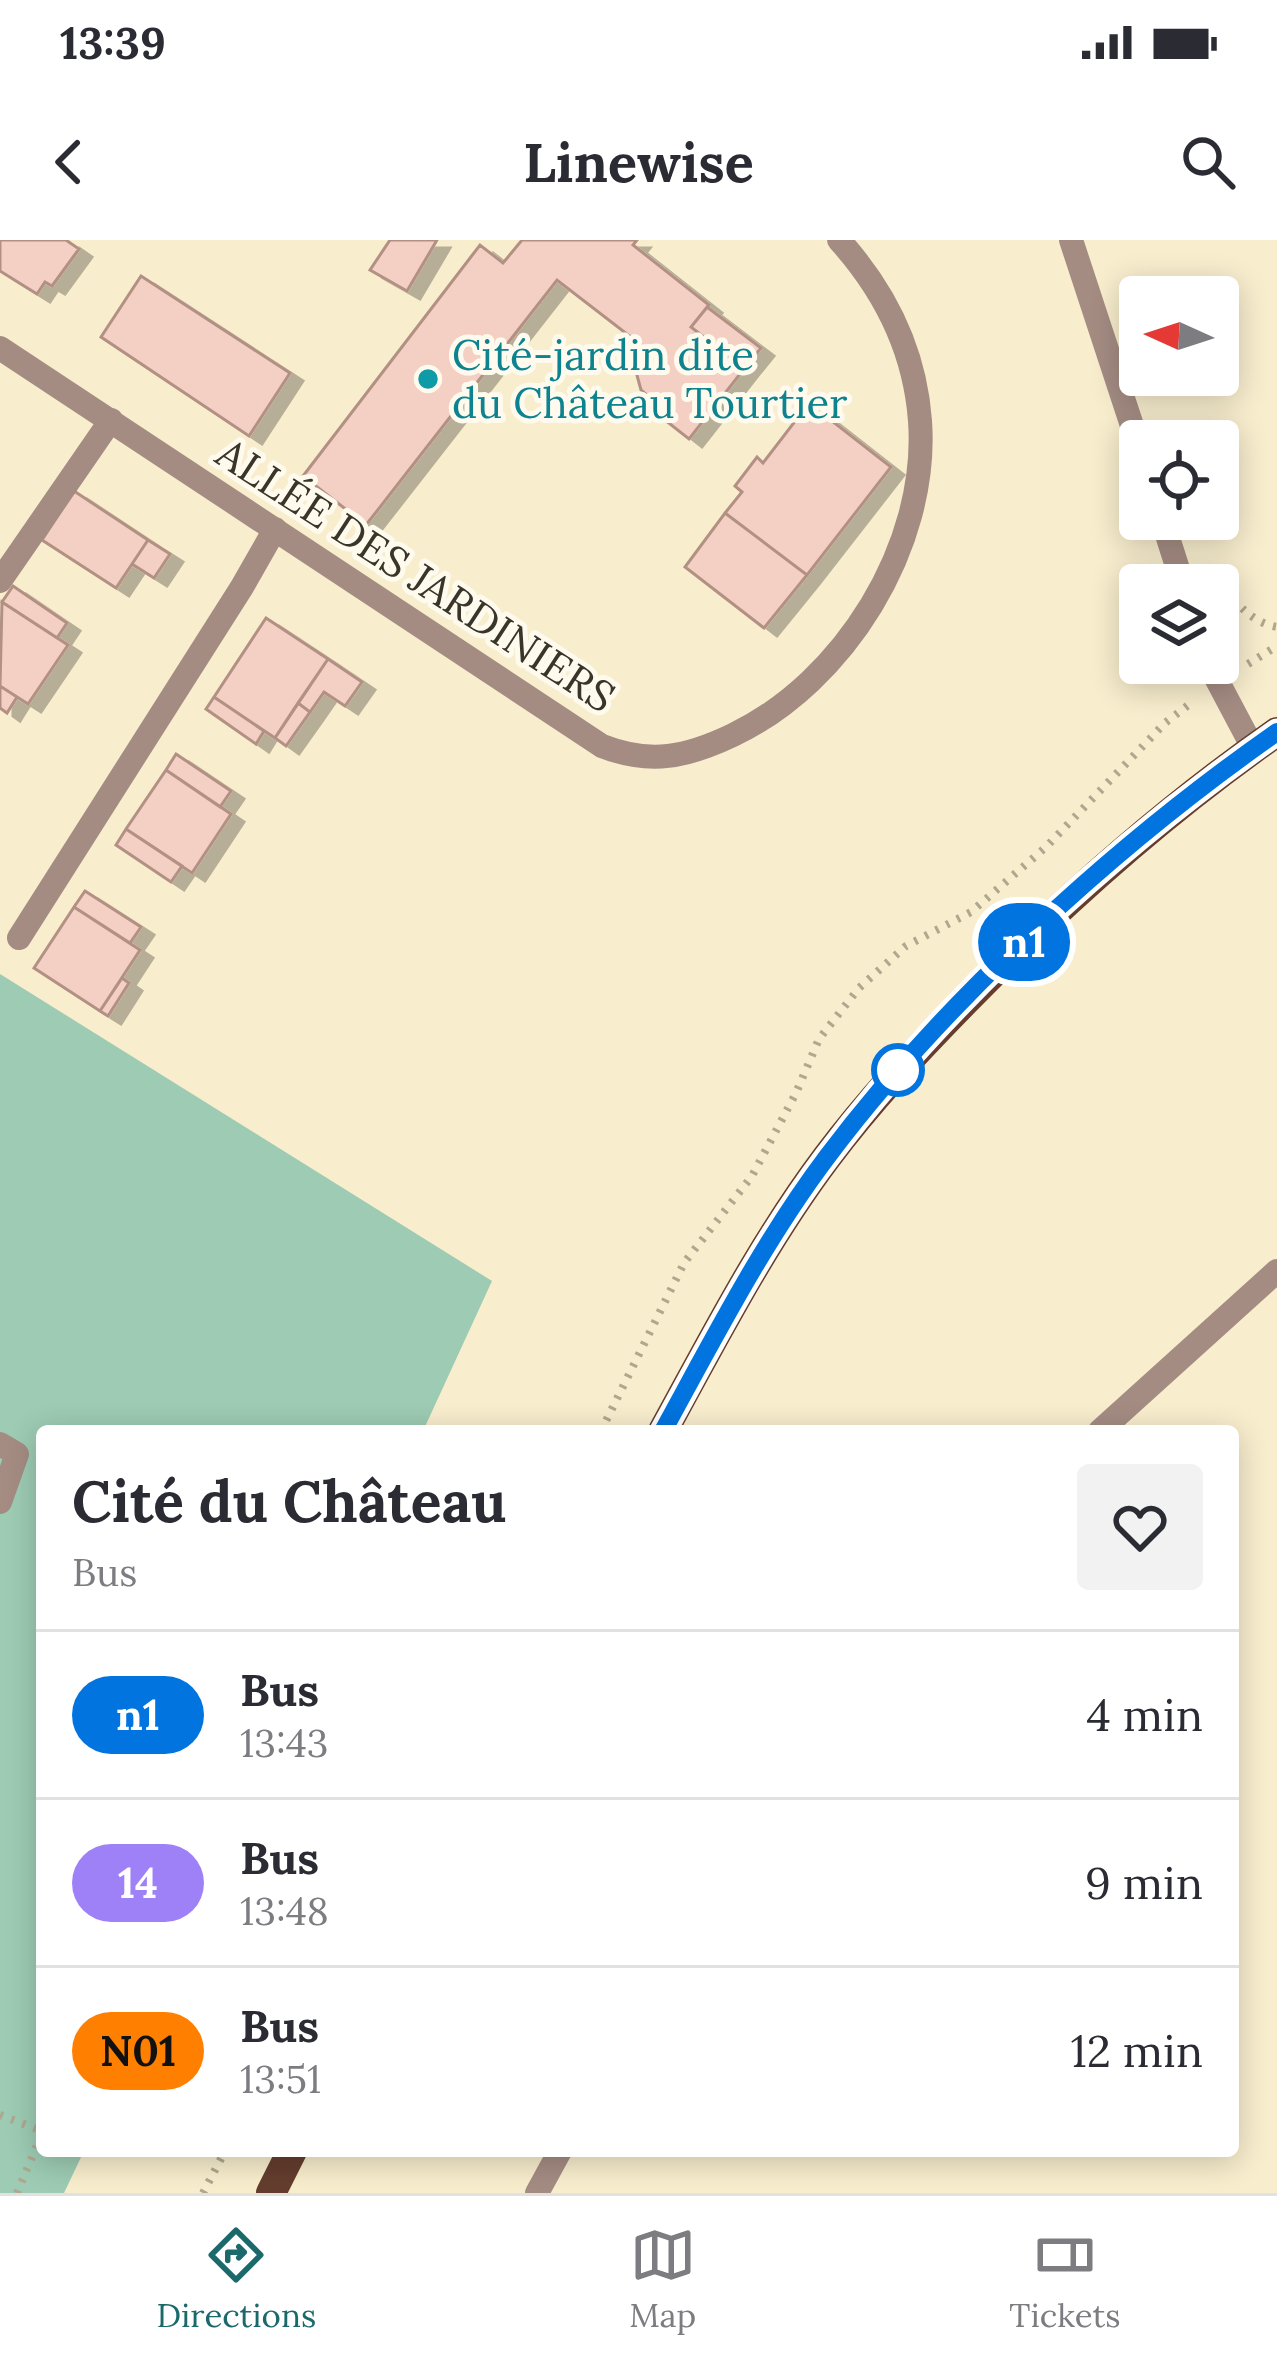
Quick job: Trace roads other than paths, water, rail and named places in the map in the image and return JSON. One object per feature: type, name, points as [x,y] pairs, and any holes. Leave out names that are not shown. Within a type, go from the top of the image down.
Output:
[{"type":"main road","points":[[666,1425],[777,1230],[890,1078],[1035,930],[1173,810],[1265,740]]},
{"type":"main road","points":[[271,2193],[289,2157]]},
{"type":"street","name":"ALLÉE DES JARDINIERS","points":[[0,349],[602,746],[628,757],[682,756],[759,723],[796,696],[864,615],[911,516],[920,421],[910,365],[894,317],[869,273],[839,240]]},
{"type":"street","points":[[1071,240],[1130,420]]},
{"type":"street","points":[[0,581],[111,420]]},
{"type":"street","points":[[19,938],[274,529]]},
{"type":"street","points":[[1224,684],[1265,740]]},
{"type":"street","points":[[1107,1425],[1277,1271]]},
{"type":"street","points":[[0,1444],[17,1454],[0,1502]]},
{"type":"street","points":[[537,2193],[557,2157]]},
{"type":"place","name":"Cité-jardin dite du Château Tourtier","points":[[428,379]]}]
